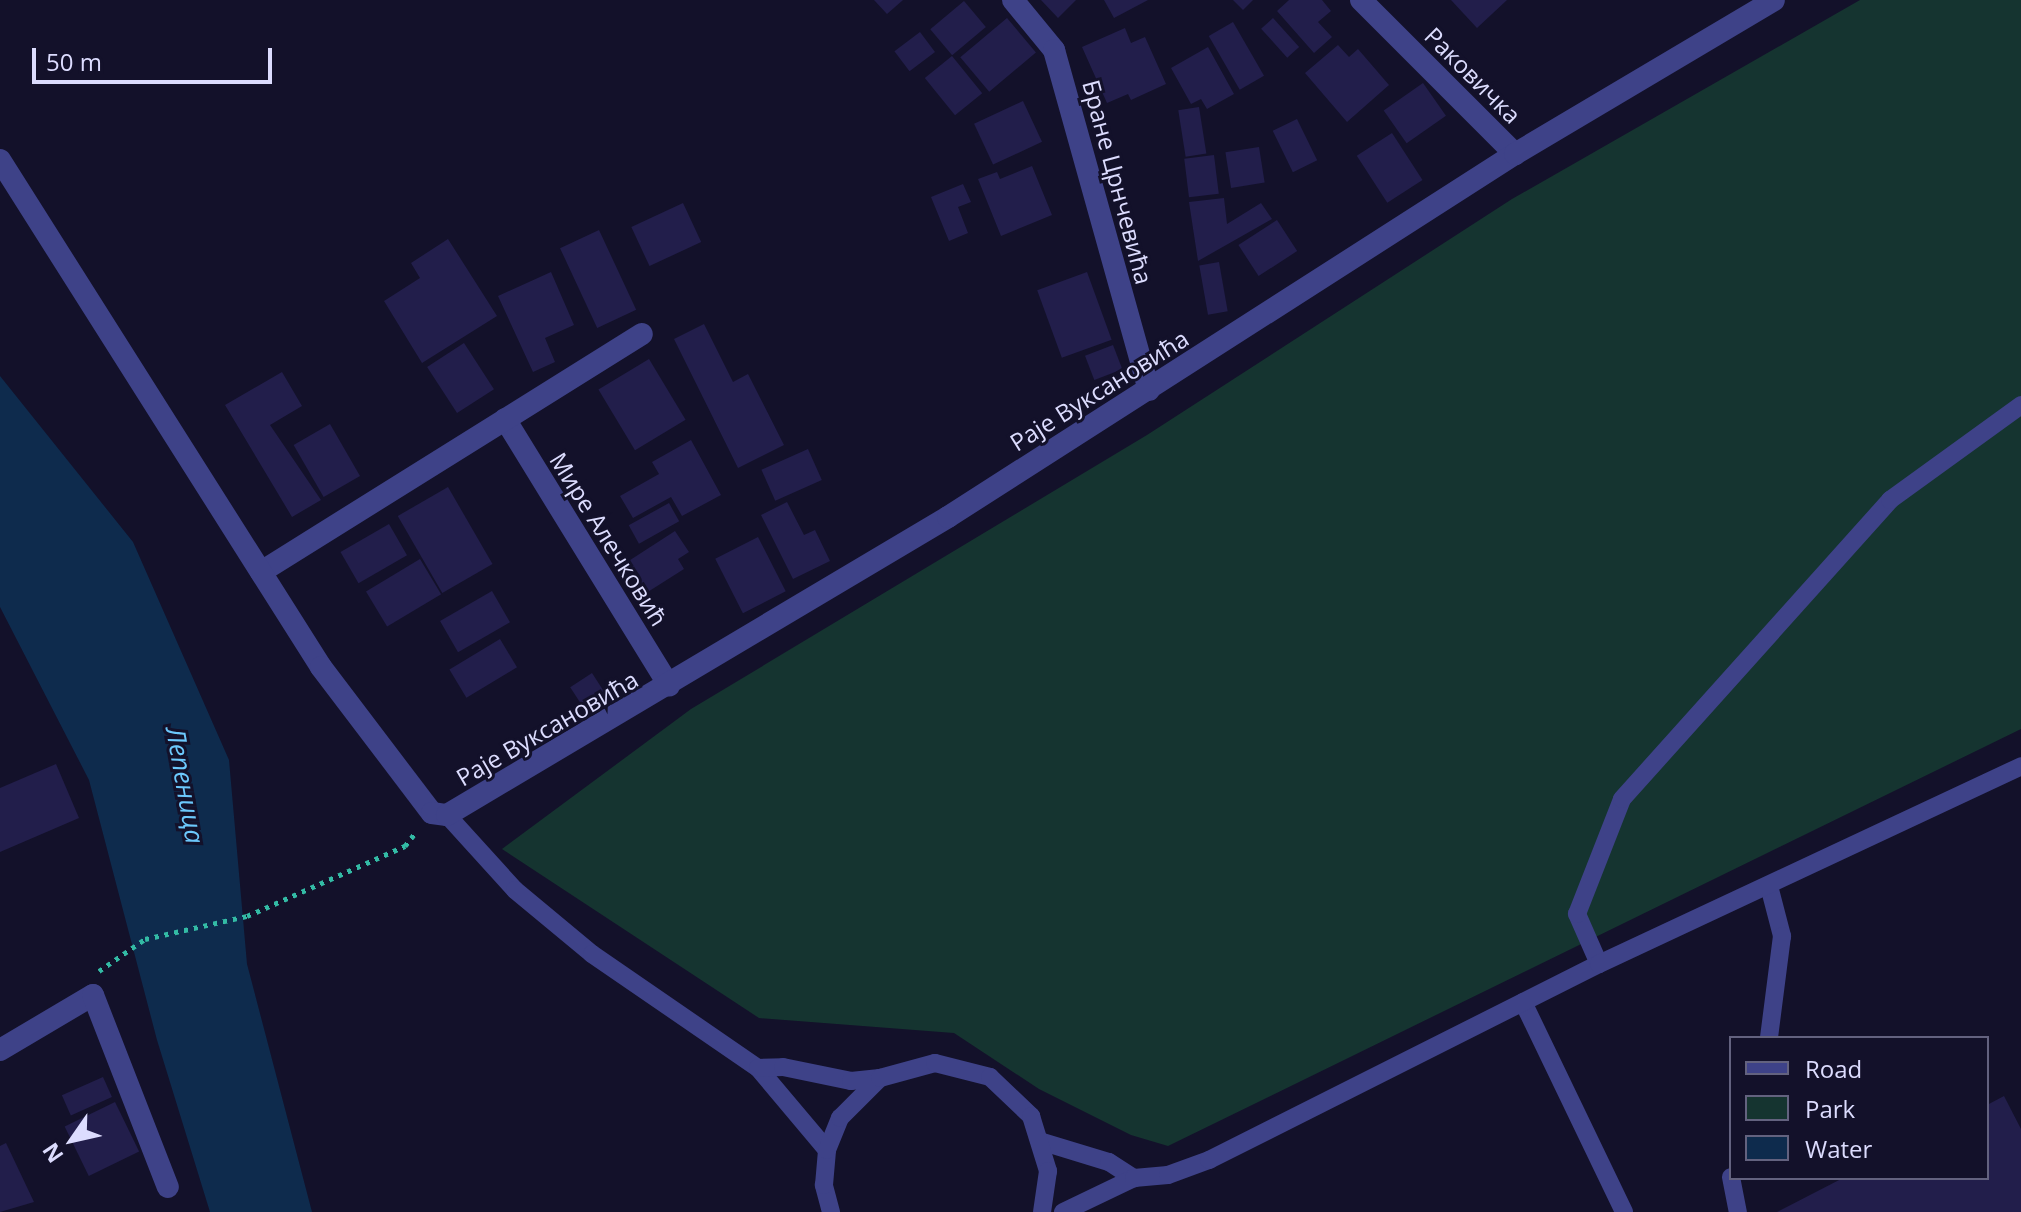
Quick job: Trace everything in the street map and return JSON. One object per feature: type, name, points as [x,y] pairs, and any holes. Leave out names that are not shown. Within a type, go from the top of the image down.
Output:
[{"type":"street","name":"Бране Црнчевића","points":[[1013,0],[1054,50],[1149,390]]},
{"type":"street","name":"Раковичка","points":[[1361,0],[1515,154]]},
{"type":"street","name":"Раје Вуксановића","points":[[439,814],[669,686],[1149,390],[1515,154],[1774,0]]},
{"type":"street","points":[[0,160],[321,667],[439,814]]},
{"type":"street","points":[[261,572],[642,334]]},
{"type":"street","name":"Мире Алечковић","points":[[505,419],[669,686]]},
{"type":"street","points":[[0,1050],[93,995],[168,1187]]},
{"type":"lane","points":[[1599,964],[1577,914],[1622,799],[1890,500],[2021,405]]},
{"type":"lane","points":[[1063,1212],[1134,1178],[1168,1175],[1209,1160],[1599,964],[2021,766]]},
{"type":"lane","points":[[439,814],[515,890],[592,954],[758,1068],[827,1150]]},
{"type":"lane","points":[[1769,886],[1782,936],[1769,1036]]},
{"type":"lane","points":[[1523,1002],[1624,1212]]},
{"type":"lane","points":[[758,1068],[783,1067],[851,1081],[880,1078],[935,1063],[990,1077],[1022,1105],[1043,1142],[1048,1171],[1042,1212]]},
{"type":"lane","points":[[831,1212],[824,1185],[827,1150],[840,1118],[880,1078]]},
{"type":"lane","points":[[1043,1142],[1109,1162],[1134,1178]]},
{"type":"lane","points":[[1732,1180],[1738,1212]]},
{"type":"path","points":[[93,995],[100,969],[145,939],[247,916],[405,846],[439,814]]},
{"type":"green space","points":[[1860,0],[2021,0],[2021,729],[1168,1146],[1131,1135],[1039,1089],[954,1033],[759,1018],[502,849],[691,709],[1147,435],[1512,199]]},
{"type":"water","name":"Лепеница","points":[[0,376],[133,542],[229,760],[247,964],[312,1212],[210,1212],[157,1040],[89,780],[0,607]]},
{"type":"building","points":[[874,0],[903,0],[887,14]]},
{"type":"building","points":[[1041,0],[1076,0],[1058,18]]},
{"type":"building","points":[[1104,0],[1148,0],[1114,18]]},
{"type":"building","points":[[1233,0],[1253,0],[1243,10]]},
{"type":"building","points":[[1289,0],[1322,0],[1331,11],[1318,22],[1332,37],[1314,53],[1277,11]]},
{"type":"building","points":[[1451,0],[1507,0],[1477,28]]},
{"type":"building","points":[[964,1],[986,27],[952,55],[930,29]]},
{"type":"building","points":[[1007,18],[1036,52],[989,92],[960,57]]},
{"type":"building","points":[[1273,18],[1299,47],[1287,58],[1261,29]]},
{"type":"building","points":[[1233,22],[1264,76],[1240,90],[1209,36]]},
{"type":"building","points":[[1125,28],[1131,43],[1145,37],[1166,84],[1131,100],[1128,94],[1107,103],[1082,47]]},
{"type":"building","points":[[920,32],[935,52],[909,71],[894,51]]},
{"type":"building","points":[[1338,45],[1349,57],[1358,49],[1389,85],[1347,122],[1305,73]]},
{"type":"building","points":[[1208,47],[1234,94],[1207,109],[1201,99],[1191,104],[1171,68]]},
{"type":"building","points":[[952,56],[982,93],[955,115],[925,78]]},
{"type":"building","points":[[1423,83],[1446,116],[1407,143],[1384,111]]},
{"type":"building","points":[[1023,101],[1042,142],[993,165],[974,124]]},
{"type":"building","points":[[1199,107],[1206,153],[1186,157],[1178,110]]},
{"type":"building","points":[[1297,119],[1317,160],[1293,172],[1273,131]]},
{"type":"building","points":[[1392,133],[1422,180],[1387,203],[1357,156]]},
{"type":"building","points":[[1259,147],[1265,183],[1231,188],[1225,152]]},
{"type":"building","points":[[1214,155],[1219,194],[1189,197],[1184,159]]},
{"type":"building","points":[[1032,166],[1052,215],[1001,236],[978,179],[997,172],[1000,179]]},
{"type":"building","points":[[963,184],[971,202],[958,207],[968,233],[949,241],[931,197]]},
{"type":"building","points":[[1224,198],[1227,224],[1261,203],[1272,219],[1198,261],[1189,202]]},
{"type":"building","points":[[683,203],[701,242],[650,266],[631,227]]},
{"type":"building","points":[[1277,220],[1297,251],[1259,276],[1238,245]]},
{"type":"building","points":[[599,230],[636,310],[597,328],[560,248]]},
{"type":"building","points":[[448,239],[497,316],[422,363],[384,301],[420,278],[411,263]]},
{"type":"building","points":[[1219,262],[1228,311],[1208,315],[1199,265]]},
{"type":"building","points":[[551,272],[574,325],[545,338],[555,362],[533,372],[498,296]]},
{"type":"building","points":[[1087,272],[1112,340],[1062,358],[1037,290]]},
{"type":"building","points":[[704,324],[733,382],[748,374],[784,445],[738,468],[674,339]]},
{"type":"building","points":[[464,343],[494,389],[457,413],[427,367]]},
{"type":"building","points":[[1113,345],[1122,369],[1094,380],[1085,356]]},
{"type":"building","points":[[649,359],[686,420],[635,450],[598,389]]},
{"type":"building","points":[[282,372],[302,406],[270,425],[321,500],[292,517],[225,405]]},
{"type":"building","points":[[330,424],[360,476],[324,497],[294,445]]},
{"type":"building","points":[[691,440],[721,495],[682,516],[671,497],[633,518],[620,496],[659,474],[652,462]]},
{"type":"building","points":[[808,449],[822,480],[775,501],[761,470]]},
{"type":"building","points":[[448,487],[493,564],[442,593],[398,516]]},
{"type":"building","points":[[787,502],[804,535],[815,530],[830,561],[793,579],[761,515]]},
{"type":"building","points":[[669,503],[679,521],[639,544],[629,525]]},
{"type":"building","points":[[389,524],[407,555],[359,583],[341,552]]},
{"type":"building","points":[[675,531],[689,552],[678,559],[684,569],[643,595],[624,564]]},
{"type":"building","points":[[758,537],[786,591],[743,613],[715,559]]},
{"type":"building","points":[[420,559],[441,594],[387,627],[366,591]]},
{"type":"building","points":[[492,591],[510,622],[458,652],[440,621]]},
{"type":"building","points":[[500,639],[517,667],[466,698],[449,669]]},
{"type":"building","points":[[592,673],[605,693],[583,707],[570,687]]},
{"type":"building","points":[[56,764],[79,818],[0,852],[0,788]]},
{"type":"building","points":[[103,1077],[112,1097],[71,1115],[62,1095]]},
{"type":"building","points":[[2004,1096],[2021,1129],[2021,1212],[1777,1212],[1839,1180],[1989,1180],[1989,1104]]},
{"type":"building","points":[[115,1102],[139,1151],[89,1176],[65,1127]]},
{"type":"building","points":[[6,1143],[34,1202],[0,1212],[0,1146]]}]
